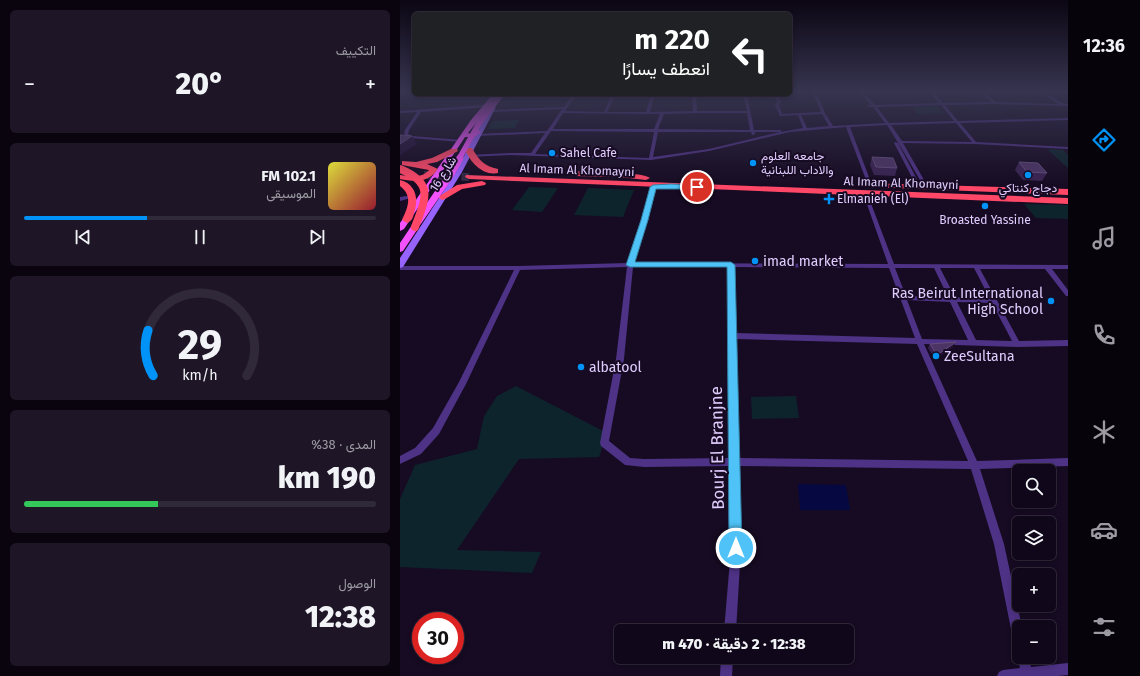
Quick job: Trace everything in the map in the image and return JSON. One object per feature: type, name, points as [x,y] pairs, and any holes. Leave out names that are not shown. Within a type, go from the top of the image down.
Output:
[{"type":"highway","points":[[401,166],[431,161],[454,151]]},
{"type":"highway","points":[[469,154],[480,167],[495,171]]},
{"type":"highway","points":[[401,166],[419,179],[426,196],[415,227]]},
{"type":"highway","points":[[400,173],[426,173],[401,166]]},
{"type":"highway","points":[[400,177],[423,178],[429,176],[434,169],[426,166],[401,166]]},
{"type":"highway","points":[[671,186],[653,187],[489,182],[469,181],[465,180],[464,177],[467,173],[474,171],[495,171],[620,175],[773,186],[870,185],[1068,192]]},
{"type":"highway","name":"Al Imam Al Khomayni","points":[[646,178],[470,175],[671,186],[773,186],[865,193],[1067,201]]},
{"type":"highway","points":[[400,182],[409,188],[413,196],[413,204],[407,220]]},
{"type":"highway","points":[[442,197],[460,187],[489,182]]},
{"type":"highway","points":[[1059,192],[1067,201]]},
{"type":"main road","name":"شارع 16","points":[[400,229],[465,133],[475,123]]},
{"type":"main road","name":"شارع 16","points":[[400,249],[451,174],[479,123]]},
{"type":"main road","points":[[465,133],[467,136],[478,133]]},
{"type":"street","points":[[412,123],[406,134],[412,136],[460,141]]},
{"type":"street","name":"شارع 16","points":[[400,266],[420,230],[469,154],[482,123]]},
{"type":"street","points":[[533,154],[555,123]]},
{"type":"street","points":[[650,159],[659,123]]},
{"type":"street","points":[[750,123],[754,140]]},
{"type":"street","points":[[803,123],[806,130]]},
{"type":"street","points":[[829,123],[832,128]]},
{"type":"street","points":[[886,123],[901,142],[923,187]]},
{"type":"street","points":[[957,123],[975,143]]},
{"type":"street","points":[[478,133],[656,130],[790,131],[888,125],[970,123]]},
{"type":"street","points":[[888,125],[904,156],[923,187]]},
{"type":"street","points":[[848,127],[870,185]]},
{"type":"street","points":[[469,154],[533,154],[650,159],[692,154],[790,131]]},
{"type":"street","points":[[901,142],[975,143],[1068,148]]},
{"type":"street","points":[[653,187],[645,220],[630,265],[620,360],[604,443],[628,462],[974,465],[1068,462]]},
{"type":"street","points":[[865,193],[919,341],[974,465],[1000,544],[1015,620]]},
{"type":"street","points":[[400,199],[413,196]]},
{"type":"street","points":[[400,266],[518,268],[630,265],[1068,267]]},
{"type":"street","name":"Bourj El Branjne","points":[[731,265],[736,548],[731,624]]},
{"type":"street","points":[[936,266],[973,342]]},
{"type":"street","points":[[976,267],[1017,344]]},
{"type":"street","points":[[1046,267],[1068,294]]},
{"type":"street","points":[[400,460],[418,451],[436,431],[462,384],[518,268]]},
{"type":"street","points":[[904,298],[994,301]]},
{"type":"street","points":[[732,336],[1017,344],[1068,343]]},
{"type":"street","points":[[726,676],[727,664]]},
{"type":"street","points":[[1025,664],[1028,674]]},
{"type":"street","points":[[1003,676],[1068,670]]},
{"type":"shaded area","points":[[492,123],[518,123],[515,128],[488,129]]},
{"type":"shaded area","points":[[1047,149],[1063,150],[1068,155],[1068,168]]},
{"type":"shaded area","points":[[529,187],[558,188],[542,212],[512,210]]},
{"type":"shaded area","points":[[588,188],[634,190],[623,217],[574,215]]},
{"type":"shaded area","points":[[1024,204],[1068,205],[1068,219],[1036,218]]},
{"type":"shaded area","points":[[516,386],[607,433],[599,457],[519,459],[457,550],[541,552],[532,573],[400,567],[400,499],[415,465],[477,449],[484,416],[497,396]]},
{"type":"shaded area","points":[[796,396],[799,418],[752,419],[751,397]]},
{"type":"shaded area","points":[[798,484],[846,485],[850,510],[800,510]]},
{"type":"building","points":[[400,135],[412,136],[400,144]]},
{"type":"building","points":[[872,157],[893,158],[897,168],[876,167]]},
{"type":"building","points":[[1019,162],[1038,163],[1047,173],[1027,172]]},
{"type":"building","points":[[956,342],[937,355],[930,344]]},
{"type":"tunnel","points":[[424,175],[469,177]]},
{"type":"place","name":"Sahel Cafe","points":[[552,153]]},
{"type":"place","name":"جامعه العلوم والاداب اللبنانية","points":[[753,163]]},
{"type":"place","name":"دجاج كنتاكي","points":[[1028,175]]},
{"type":"place","name":"Elmanieh (El)","points":[[829,199]]},
{"type":"place","name":"Broasted Yassine","points":[[985,206]]},
{"type":"place","name":"imad market","points":[[755,261]]},
{"type":"place","name":"Ras Beirut International High School","points":[[1051,301]]},
{"type":"place","name":"ZeeSultana","points":[[936,356]]},
{"type":"place","name":"albatool","points":[[581,367]]},
{"type":"route","points":[[697,187],[653,187],[645,220],[630,265],[731,265],[736,548]]}]
